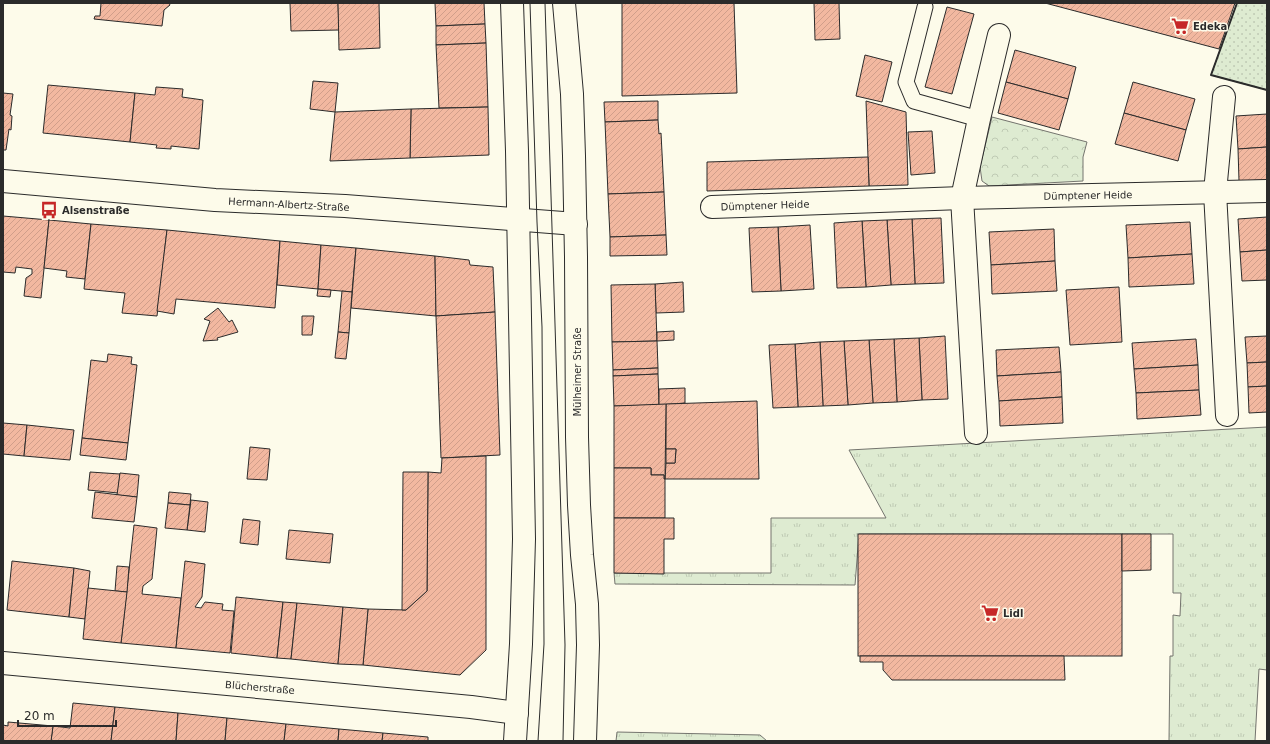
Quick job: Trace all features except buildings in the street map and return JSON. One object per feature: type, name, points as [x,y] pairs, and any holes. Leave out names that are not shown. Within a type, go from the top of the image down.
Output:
[{"type":"street","points":[[512,3],[517,151],[524,539],[521,644],[515,741]]},
{"type":"street","name":"Mülheimer Straße","points":[[564,3],[572,94],[576,224],[578,460],[582,555],[587,604],[588,645],[585,741]]},
{"type":"street","points":[[976,433],[962,198],[979,119],[1000,35]]},
{"type":"street","points":[[1224,98],[1215,192],[1227,416]]},
{"type":"street","name":"Hermann-Albertz-Straße","points":[[3,181],[214,200],[345,206],[576,224]]},
{"type":"street","name":"Dümptener Heide","points":[[712,207],[962,198],[1267,191]]},
{"type":"street","name":"Blücherstraße","points":[[3,663],[471,707],[517,713]]},
{"type":"lane","points":[[925,6],[906,82],[914,101],[979,119]]},
{"type":"green space","points":[[1237,3],[1267,3],[1267,90],[1211,75]]},
{"type":"green space","points":[[992,117],[1087,142],[1083,157],[1083,181],[989,186],[982,181],[980,167]]},
{"type":"green space","points":[[1267,427],[1267,670],[1259,669],[1255,741],[1169,741],[1170,656],[1173,656],[1173,615],[1180,616],[1181,593],[1173,593],[1173,534],[859,534],[855,585],[615,584],[614,573],[771,573],[771,518],[886,518],[849,450]]},
{"type":"green space","points":[[617,732],[760,735],[767,741],[616,741]]},
{"type":"tram line","points":[[530,3],[542,327],[544,644],[538,741]]},
{"type":"tram line","points":[[545,3],[565,645],[563,741]]},
{"type":"wall","points":[[1237,3],[1211,75],[1267,90]]},
{"type":"place","name":"Edeka","points":[[1180,26]]},
{"type":"place","name":"Alsenstraße","points":[[49,210]]},
{"type":"place","name":"Lidl","points":[[990,613]]}]
